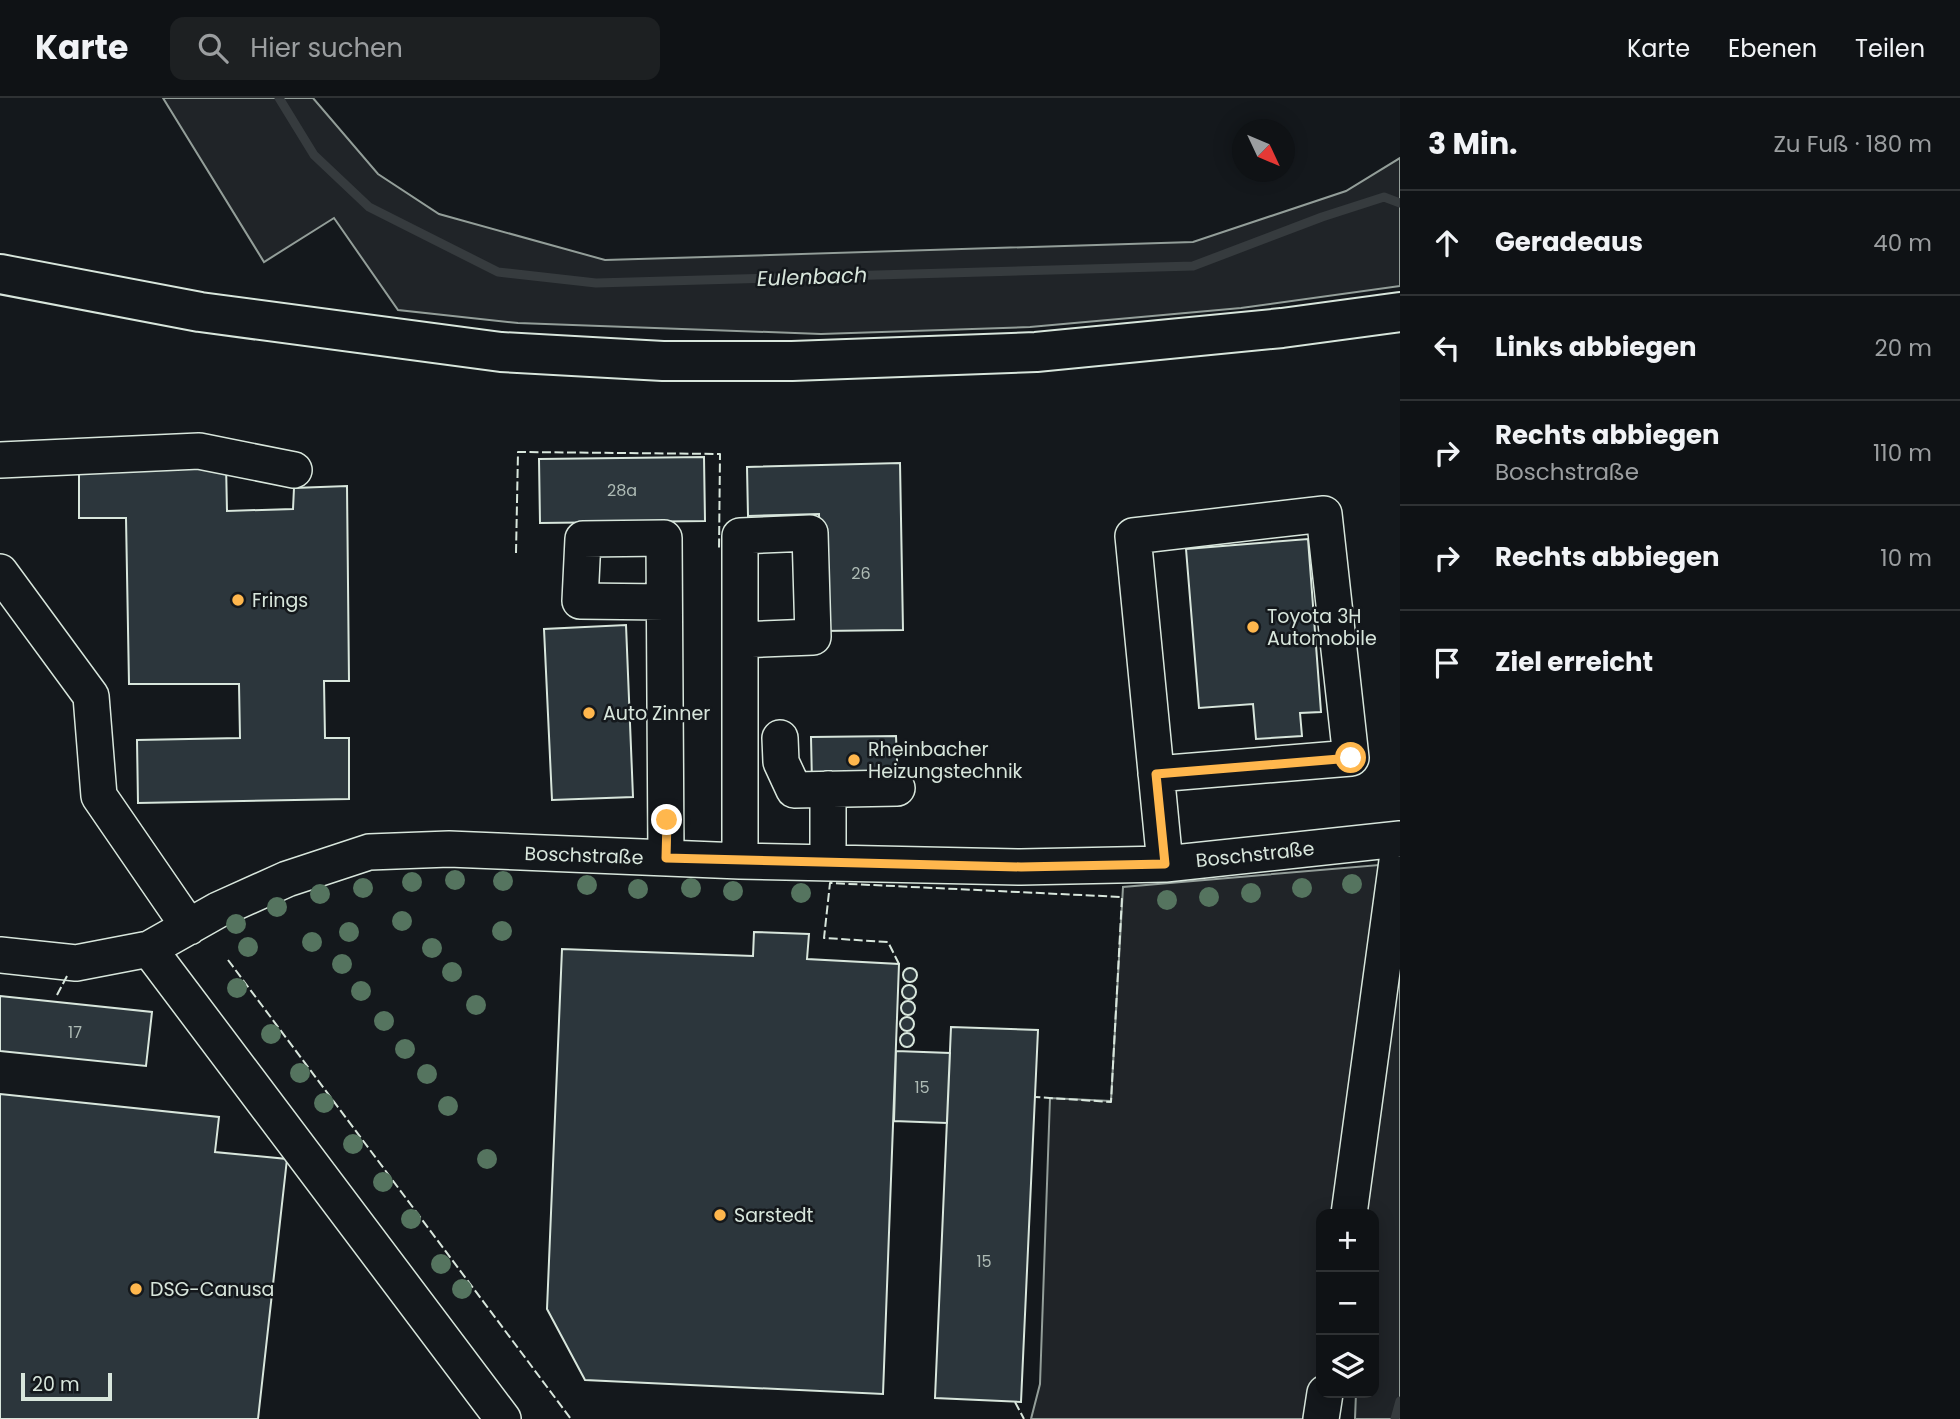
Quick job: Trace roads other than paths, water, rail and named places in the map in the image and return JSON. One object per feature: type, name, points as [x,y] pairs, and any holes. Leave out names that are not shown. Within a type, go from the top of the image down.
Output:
[{"type":"main road","points":[[0,274],[200,312],[501,352],[663,361],[792,361],[1035,352],[1282,328],[1400,312]]},
{"type":"street","points":[[0,460],[200,451],[294,470]]},
{"type":"street","points":[[1156,774],[1351,758],[1324,514],[1133,536],[1156,774],[1165,864]]},
{"type":"street","points":[[0,572],[91,696],[99,796],[189,927]]},
{"type":"street","points":[[664,602],[666,858]]},
{"type":"street","points":[[740,640],[740,862]]},
{"type":"street","points":[[780,738],[781,762],[794,790],[897,788]]},
{"type":"street","points":[[828,789],[828,863]]},
{"type":"street","points":[[1350,1209],[1400,839]]},
{"type":"street","name":"Boschstraße","points":[[0,954],[76,963],[149,949],[218,910],[287,879],[369,852],[449,849],[740,862],[1021,867],[1165,864],[1400,839]]},
{"type":"street","points":[[149,949],[503,1419]]},
{"type":"street","points":[[1321,1419],[1324,1398]]},
{"type":"waterway","name":"Eulenbach","points":[[279,98],[314,155],[369,207],[498,272],[596,283],[1193,266],[1322,217],[1384,197],[1400,203]]},
{"type":"waterway","name":"Eulenbach","points":[[1395,1419],[1400,1401]]},
{"type":"place","name":"Frings","points":[[238,600]]},
{"type":"place","name":"Toyota 3H Automobile","points":[[1253,627]]},
{"type":"place","name":"Auto Zinner","points":[[589,713]]},
{"type":"place","name":"Rheinbacher Heizungstechnik","points":[[854,760]]},
{"type":"place","name":"Sarstedt","points":[[720,1215]]},
{"type":"place","name":"DSG-Canusa","points":[[136,1289]]}]
